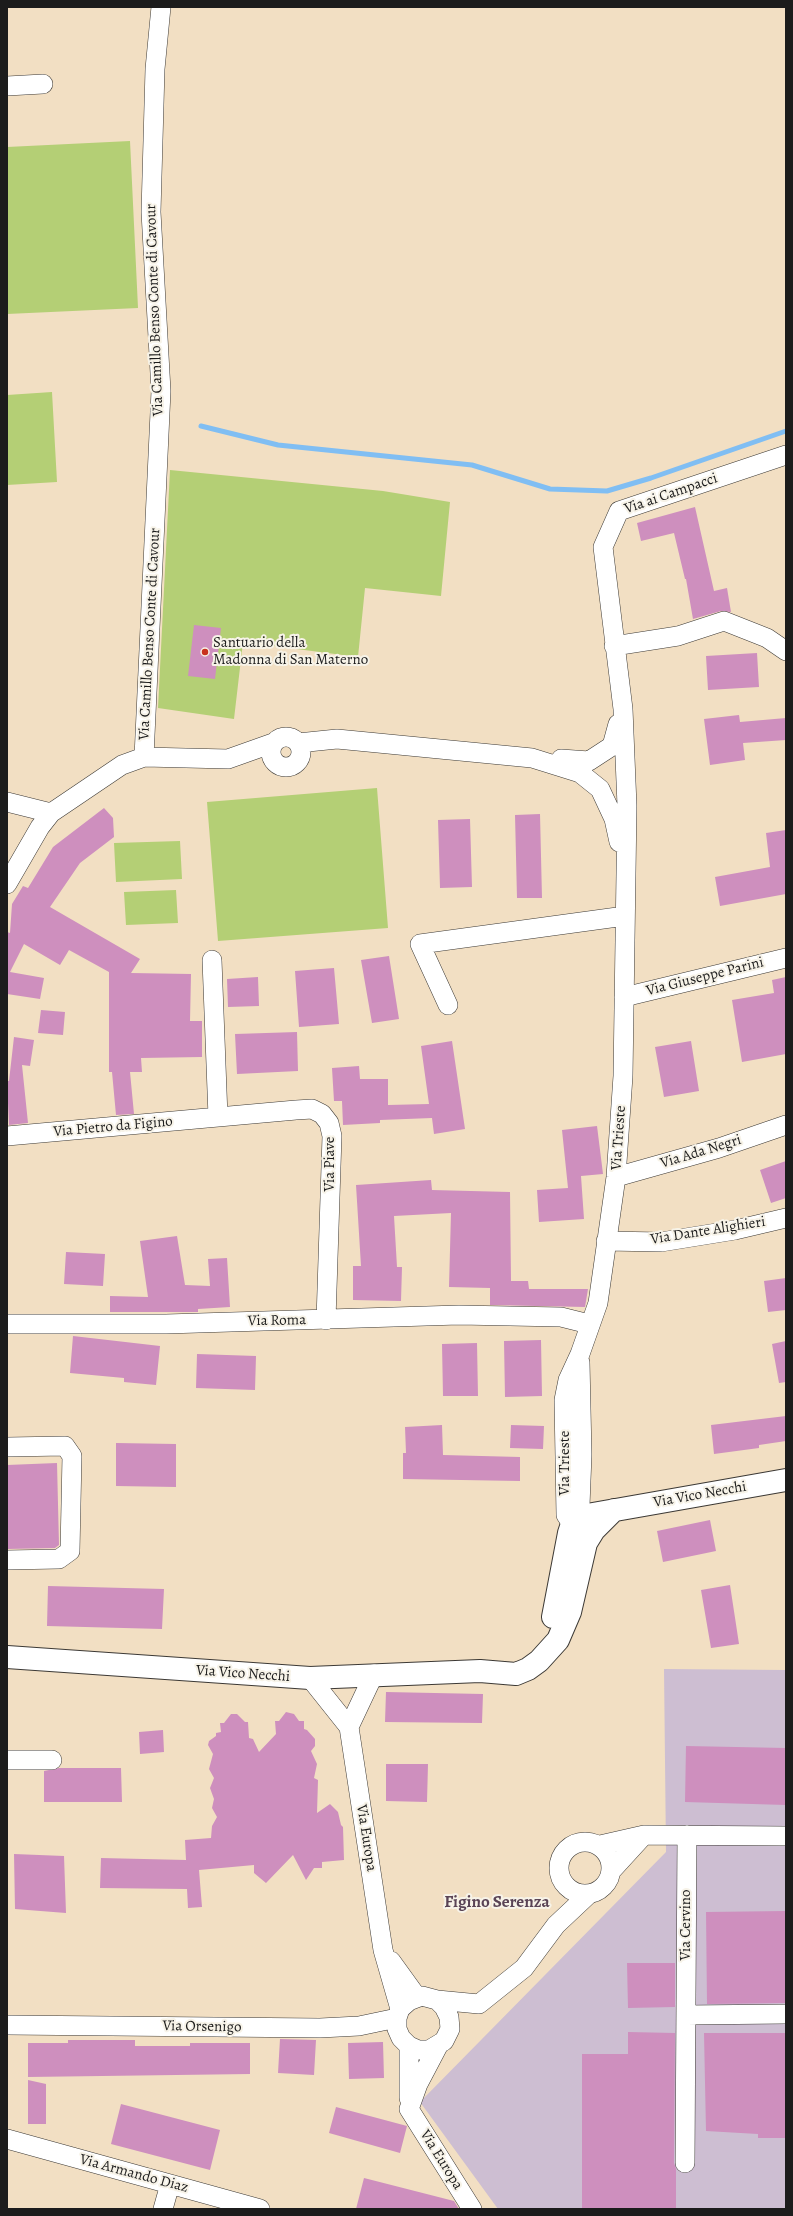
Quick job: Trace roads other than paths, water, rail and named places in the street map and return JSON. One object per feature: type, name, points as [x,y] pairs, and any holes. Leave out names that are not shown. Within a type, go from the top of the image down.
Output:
[{"type":"street","name":"Via Camillo Benso Conte di Cavour","points":[[144,757],[161,391],[151,212],[155,69],[161,7]]},
{"type":"street","points":[[7,86],[44,84]]},
{"type":"street","name":"Via ai Campacci","points":[[625,875],[627,806],[623,709],[614,646],[603,547],[619,511],[786,455]]},
{"type":"street","points":[[614,646],[678,636],[724,621],[767,638],[786,651]]},
{"type":"street","points":[[299,750],[337,739],[532,758],[589,761],[612,746],[623,709]]},
{"type":"street","points":[[281,737],[289,737],[299,750],[298,761],[288,766],[277,764],[273,752],[281,737]]},
{"type":"street","points":[[7,884],[40,827],[51,813],[122,765],[144,757],[228,759],[273,752]]},
{"type":"street","points":[[532,758],[580,772],[600,789],[614,819],[625,875]]},
{"type":"street","points":[[7,802],[51,813]]},
{"type":"street","name":"Via Trieste","points":[[577,1523],[582,1455],[584,1341],[598,1303],[616,1177],[624,1076],[625,875]]},
{"type":"street","points":[[448,1005],[420,944],[625,916]]},
{"type":"street","name":"Via Giuseppe Parini","points":[[624,997],[786,958]]},
{"type":"street","points":[[212,960],[218,1117]]},
{"type":"street","name":"Via Piave","points":[[218,1117],[312,1109],[322,1114],[329,1123],[332,1136],[332,1159],[326,1320]]},
{"type":"street","name":"Via Pietro da Figino","points":[[7,1136],[218,1117]]},
{"type":"street","name":"Via Ada Negri","points":[[616,1177],[719,1148],[786,1125]]},
{"type":"street","name":"Via Dante Alighieri","points":[[606,1241],[661,1242],[735,1230],[786,1218]]},
{"type":"street","name":"Via Roma","points":[[7,1324],[166,1324],[459,1315],[547,1316],[561,1317],[581,1322],[584,1341]]},
{"type":"street","points":[[7,1447],[65,1446],[72,1456],[70,1551],[59,1559],[7,1560]]},
{"type":"street","name":"Via Vico Necchi","points":[[480,1671],[521,1656],[538,1642],[546,1632],[556,1608],[569,1533],[577,1523],[786,1480]]},
{"type":"street","name":"Via Vico Necchi","points":[[7,1657],[310,1678],[374,1674],[480,1671],[516,1674],[528,1669],[540,1661],[554,1646],[566,1625],[586,1543],[609,1516]]},
{"type":"street","name":"Via Vico Necchi","points":[[575,1589],[572,1568],[577,1523]]},
{"type":"street","points":[[349,1727],[374,1674]]},
{"type":"street","name":"Via Europa","points":[[310,1678],[349,1727],[383,1950],[399,2013]]},
{"type":"street","points":[[7,1760],[52,1760]]},
{"type":"street","points":[[644,1835],[612,1870],[609,1880],[600,1890],[589,1894],[580,1894],[563,1882],[559,1872],[560,1862],[568,1848],[584,1841],[600,1845],[644,1835],[786,1836]]},
{"type":"street","name":"Via Cervino","points":[[685,2164],[687,1835]]},
{"type":"street","points":[[600,1845],[608,1853],[612,1870]]},
{"type":"street","points":[[556,1925],[563,1882]]},
{"type":"street","points":[[409,2109],[418,2084],[438,2046],[444,2041],[450,2029],[524,1968],[556,1925],[589,1894]]},
{"type":"street","points":[[383,1950],[417,1997]]},
{"type":"street","points":[[409,2109],[405,2043],[397,2029],[399,2013],[408,2001],[417,1997],[429,1997],[437,2000],[480,2004]]},
{"type":"street","points":[[437,2000],[444,2007],[450,2017],[450,2029]]},
{"type":"street","name":"Via Orsenigo","points":[[7,2025],[320,2028],[359,2026],[399,2013]]},
{"type":"street","points":[[686,2015],[786,2014]]},
{"type":"street","points":[[359,2026],[423,2050],[438,2046]]},
{"type":"street","name":"Via Europa","points":[[409,2109],[472,2209]]},
{"type":"street","name":"Via Armando Diaz","points":[[7,2139],[260,2209]]},
{"type":"street","points":[[163,2209],[170,2184]]},
{"type":"waterway","points":[[201,426],[278,445],[472,465],[550,489],[607,491],[651,478],[786,431]]},
{"type":"place","name":"Santuario della Madonna di San Materno","points":[[205,652]]},
{"type":"district","name":"Figino Serenza","points":[[497,1903]]}]
